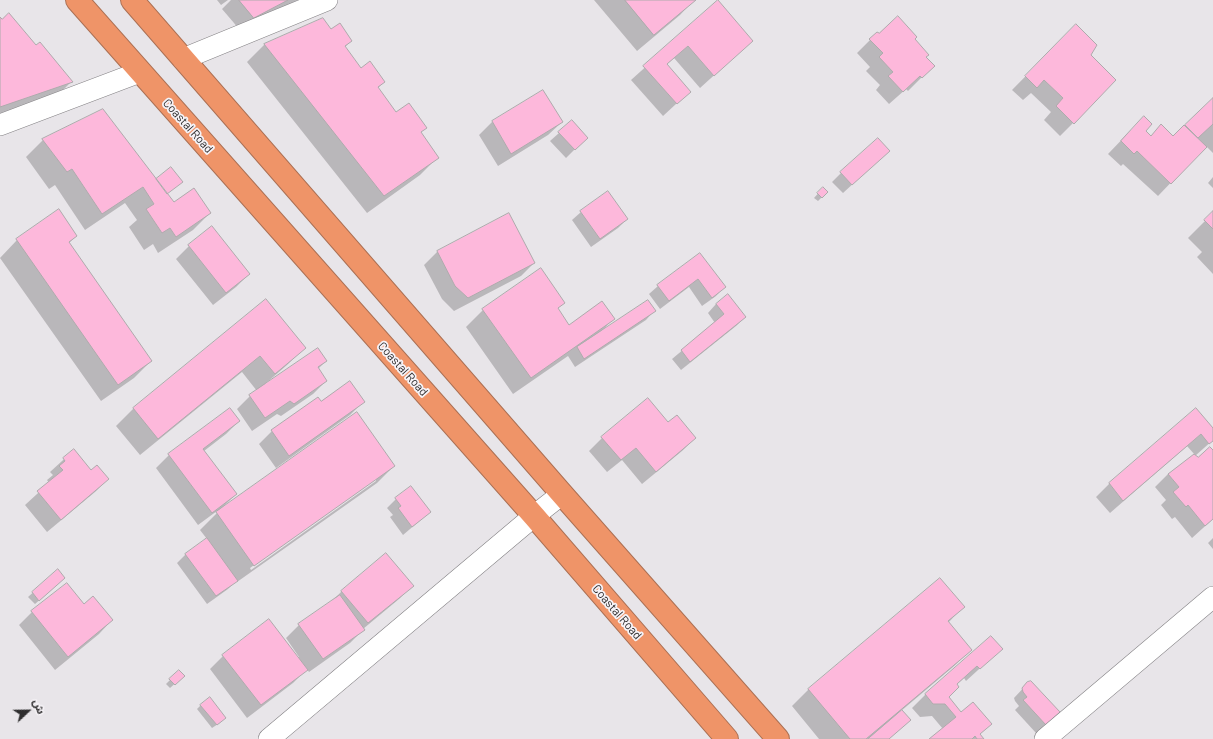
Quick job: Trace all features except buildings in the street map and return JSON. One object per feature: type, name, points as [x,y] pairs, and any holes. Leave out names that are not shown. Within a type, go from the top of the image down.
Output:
[{"type":"highway","name":"Coastal Road","points":[[77,0],[534,516],[727,739]]},
{"type":"highway","points":[[132,0],[562,494],[778,739]]},
{"type":"street","points":[[183,59],[327,0]]},
{"type":"street","points":[[0,125],[140,72]]},
{"type":"street","points":[[269,739],[562,494]]},
{"type":"street","points":[[1044,739],[1213,597]]}]
